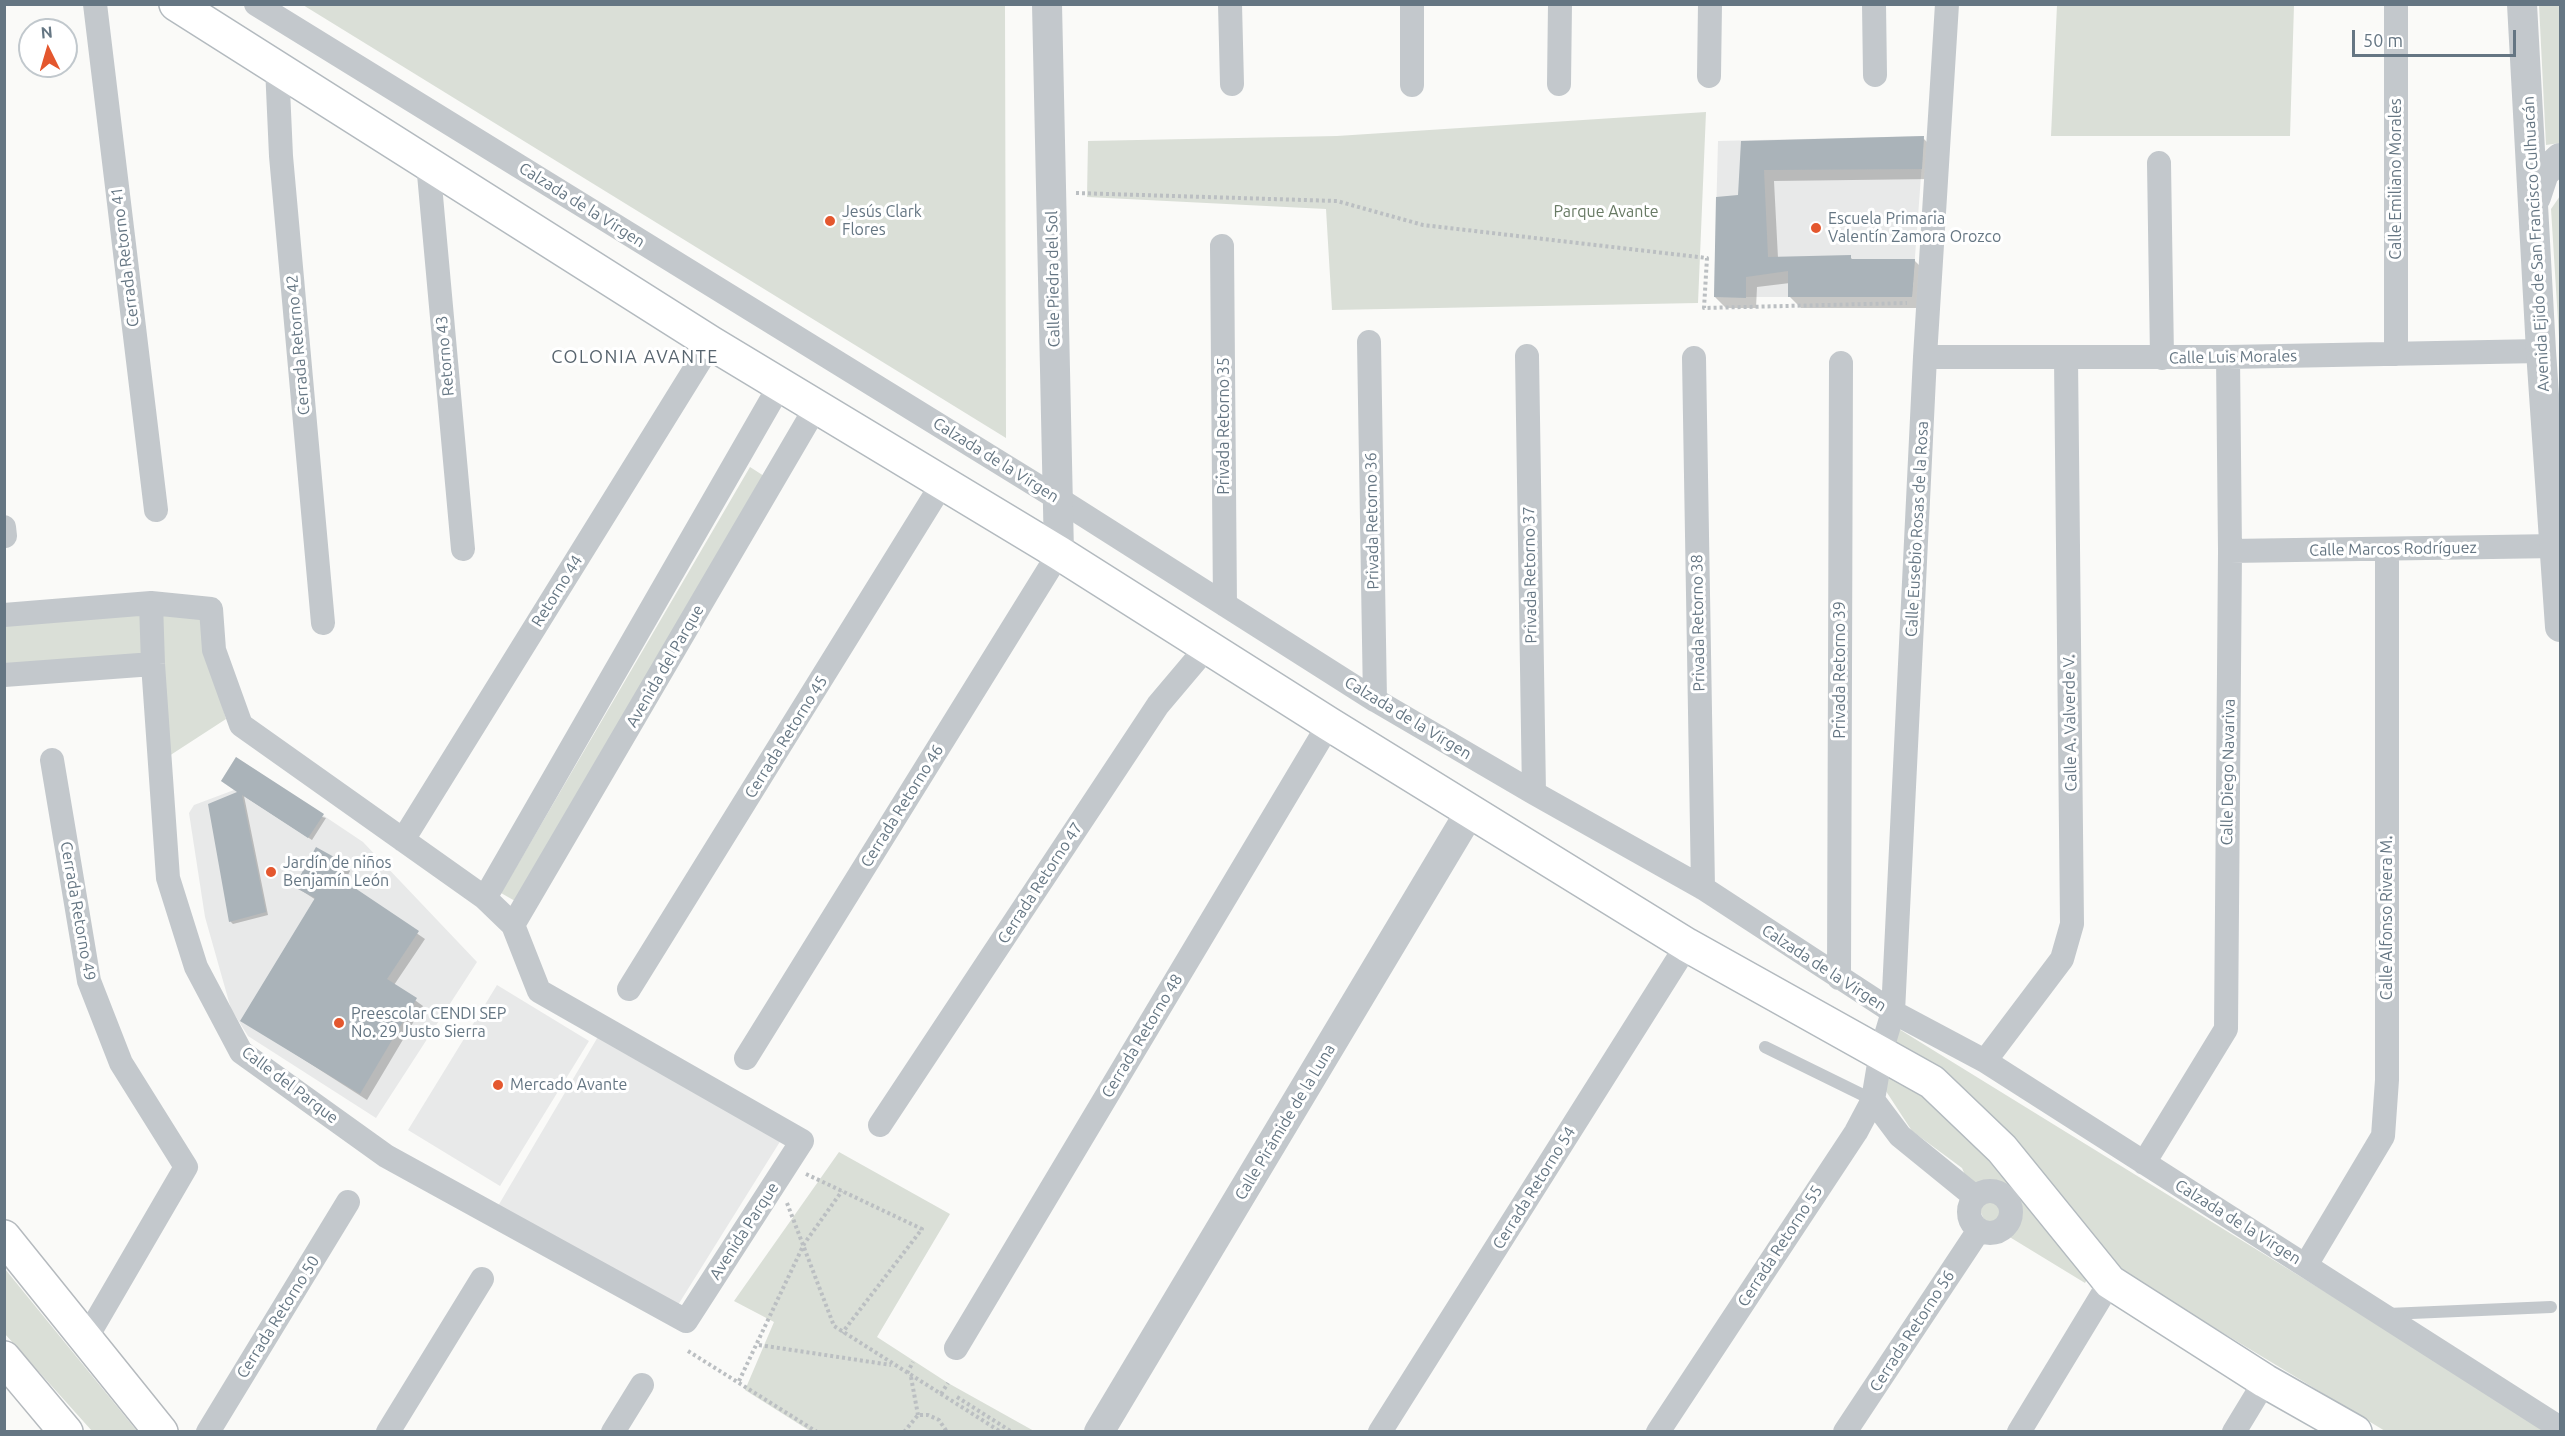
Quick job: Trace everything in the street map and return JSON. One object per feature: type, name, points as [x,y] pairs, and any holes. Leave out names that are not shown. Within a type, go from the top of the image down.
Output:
[{"type":"main road","points":[[176,4],[711,343],[1059,553],[1470,812],[1687,945],[1932,1082],[2002,1149],[2110,1282],[2265,1381],[2355,1431]]},
{"type":"main road","points":[[4,1237],[161,1431]]},
{"type":"main road","points":[[7,1364],[66,1431]]},
{"type":"street","name":"Cerrada Retorno 41","points":[[95,4],[156,510]]},
{"type":"street","name":"Calzada de la Virgen","points":[[256,4],[1057,498],[1376,700],[1534,793],[1703,888],[1893,1012],[1985,1061],[2560,1428]]},
{"type":"street","name":"Calle Piedra del Sol","points":[[1047,4],[1059,553]]},
{"type":"street","points":[[1230,4],[1232,84]]},
{"type":"street","points":[[1412,4],[1412,85]]},
{"type":"street","points":[[1559,84],[1560,4]]},
{"type":"street","points":[[1709,76],[1710,4]]},
{"type":"street","points":[[1874,4],[1875,75]]},
{"type":"street","name":"Calle Eusebio Rosas de la Rosa","points":[[1881,1052],[1893,1012],[1925,357],[1947,4]]},
{"type":"street","name":"Calle Emiliano Morales","points":[[2396,4],[2396,354]]},
{"type":"street","name":"Avenida Ejido de San Francisco Culhuacán","points":[[2522,4],[2535,207],[2541,351],[2557,546],[2560,627]]},
{"type":"street","name":"Cerrada Retorno 42","points":[[277,67],[281,156],[323,623]]},
{"type":"street","points":[[2535,207],[2539,184],[2544,173],[2560,158]]},
{"type":"street","name":"Retorno 43","points":[[428,163],[463,549]]},
{"type":"street","points":[[2159,163],[2162,358]]},
{"type":"street","name":"Privada Retorno 35","points":[[1222,246],[1225,605]]},
{"type":"street","name":"Privada Retorno 36","points":[[1369,342],[1376,700]]},
{"type":"street","name":"Retorno 44","points":[[403,840],[711,343]]},
{"type":"street","name":"Calle Luis Morales","points":[[1925,357],[2162,358],[2541,351]]},
{"type":"street","name":"Privada Retorno 37","points":[[1527,357],[1534,793]]},
{"type":"street","name":"Calle Diego Navariva","points":[[2144,1163],[2226,1029],[2230,551],[2228,357]]},
{"type":"street","name":"Privada Retorno 38","points":[[1694,358],[1703,888]]},
{"type":"street","name":"Calle A. Valverde V.","points":[[1985,1061],[2062,958],[2072,924],[2066,358]]},
{"type":"street","name":"Privada Retorno 39","points":[[1839,978],[1842,363]]},
{"type":"street","points":[[485,898],[780,385]]},
{"type":"street","name":"Avenida del Parque","points":[[513,925],[816,407]]},
{"type":"street","name":"Cerrada Retorno 45","points":[[629,989],[942,484]]},
{"type":"street","points":[[4,527],[5,536]]},
{"type":"street","name":"Calle Marcos Rodríguez","points":[[2230,551],[2557,546]]},
{"type":"street","name":"Calle Alfonso Rivera M.","points":[[2306,1265],[2383,1136],[2387,1080],[2387,550]]},
{"type":"street","name":"Cerrada Retorno 46","points":[[746,1058],[1059,553]]},
{"type":"street","points":[[4,615],[152,603],[211,609],[214,650],[241,725],[485,898],[513,925]]},
{"type":"street","name":"Calle del Parque","points":[[152,603],[153,664],[168,878],[196,967],[241,1052],[386,1156],[686,1321]]},
{"type":"street","name":"Cerrada Retorno 47","points":[[880,1125],[1158,705],[1207,647]]},
{"type":"street","points":[[4,675],[153,664]]},
{"type":"street","name":"Cerrada Retorno 48","points":[[956,1348],[1329,724]]},
{"type":"street","name":"Cerrada Retorno 49","points":[[52,760],[89,981],[121,1063],[186,1167],[87,1337]]},
{"type":"street","name":"Calle Pirámide de la Luna","points":[[1099,1431],[1470,812]]},
{"type":"street","name":"Avenida Parque","points":[[513,925],[539,991],[801,1141],[686,1321]]},
{"type":"street","name":"Cerrada Retorno 54","points":[[1380,1431],[1687,945]]},
{"type":"street","name":"Cerrada Retorno 55","points":[[1658,1431],[1856,1132],[1873,1100],[1881,1052]]},
{"type":"street","points":[[1873,1100],[1900,1136],[1975,1197]]},
{"type":"street","points":[[1983,1192],[2001,1194],[2008,1200],[2011,1209],[2005,1227],[1997,1232],[1988,1233],[1979,1230],[1969,1214],[1975,1197],[1983,1192]]},
{"type":"street","name":"Cerrada Retorno 50","points":[[208,1431],[348,1202]]},
{"type":"street","name":"Cerrada Retorno 56","points":[[1845,1431],[1979,1230]]},
{"type":"street","points":[[388,1431],[482,1279]]},
{"type":"street","points":[[2019,1431],[2110,1282]]},
{"type":"street","points":[[2234,1431],[2265,1381]]},
{"type":"street","points":[[613,1431],[642,1385]]},
{"type":"lane","points":[[1765,1047],[1873,1100]]},
{"type":"lane","points":[[2380,1314],[2551,1307]]},
{"type":"path","points":[[1051,193],[1337,201],[1423,225],[1707,258],[1704,308],[1929,303]]},
{"type":"path","points":[[782,1171],[842,1191],[922,1229],[842,1333]]},
{"type":"path","points":[[782,1171],[804,1244],[834,1326],[1000,1431]]},
{"type":"path","points":[[740,1381],[759,1345],[804,1244],[842,1191]]},
{"type":"path","points":[[759,1345],[894,1366]]},
{"type":"path","points":[[688,1351],[740,1381],[817,1431]]},
{"type":"path","points":[[913,1362],[909,1375],[918,1415]]},
{"type":"path","points":[[941,1394],[948,1383]]},
{"type":"path","points":[[957,1397],[1012,1431]]},
{"type":"path","points":[[904,1431],[918,1415],[928,1415],[939,1420],[947,1431]]},
{"type":"path","points":[[986,1423],[988,1417]]},
{"type":"shaded area","name":"Escuela Primaria Valentín Zamora Orozco","points":[[1924,136],[1912,297],[1714,297],[1718,141]]},
{"type":"shaded area","points":[[236,757],[363,842],[477,962],[376,1118],[248,1036],[231,1009],[205,917],[189,813],[194,805],[234,790],[221,781]]},
{"type":"shaded area","name":"Mercado Avante","points":[[497,985],[589,1041],[500,1186],[408,1130]]},
{"type":"shaded area","points":[[599,1035],[781,1140],[678,1305],[498,1206]]},
{"type":"green space","name":"Jesús Clark Flores","points":[[303,5],[1005,5],[1006,438]]},
{"type":"green space","points":[[2057,5],[2294,5],[2290,136],[2051,136]]},
{"type":"green space","points":[[2539,5],[2560,5],[2560,143],[2546,145]]},
{"type":"green space","name":"Parque Avante","points":[[1706,112],[1698,303],[1332,310],[1326,209],[1087,197],[1088,141],[1337,136]]},
{"type":"green space","points":[[2560,196],[2560,353],[2551,209]]},
{"type":"green space","points":[[750,467],[764,476],[515,901],[501,893]]},
{"type":"green space","points":[[145,611],[148,660],[5,669],[5,621]]},
{"type":"green space","points":[[161,614],[205,617],[206,650],[226,719],[169,756]]},
{"type":"green space","points":[[1894,1026],[2551,1431],[2385,1431],[2119,1270],[1969,1093],[1885,1040]]},
{"type":"green space","points":[[1885,1066],[1974,1136],[2089,1276],[2085,1283],[1985,1222],[1962,1168],[1912,1131],[1880,1082]]},
{"type":"green space","points":[[839,1152],[950,1214],[877,1337],[948,1383],[1034,1431],[810,1431],[745,1390],[774,1322],[734,1301]]},
{"type":"green space","points":[[5,1269],[137,1431],[92,1431],[5,1334]]},
{"type":"building","points":[[1924,136],[1922,169],[1764,170],[1768,257],[1851,255],[1851,259],[1915,259],[1912,297],[1788,297],[1788,271],[1746,277],[1746,298],[1714,297],[1716,197],[1738,195],[1741,141]]},
{"type":"building","points":[[236,757],[324,814],[308,838],[242,795],[266,912],[229,922],[208,804],[237,792],[221,781]]},
{"type":"building","name":"Preescolar CENDI SEP No. 29 Justo Sierra","points":[[316,847],[345,863],[337,876],[419,931],[387,979],[417,998],[360,1094],[240,1021],[315,898],[294,887]]},
{"type":"place","name":"Jesús Clark Flores","points":[[830,221]]},
{"type":"place","name":"Escuela Primaria Valentín Zamora Orozco","points":[[1816,228]]},
{"type":"place","name":"Jardín de niños Benjamín León","points":[[271,872]]},
{"type":"place","name":"Preescolar CENDI SEP No. 29 Justo Sierra","points":[[339,1023]]},
{"type":"place","name":"Mercado Avante","points":[[498,1085]]},
{"type":"district","name":"COLONIA AVANTE","points":[[635,357]]}]
